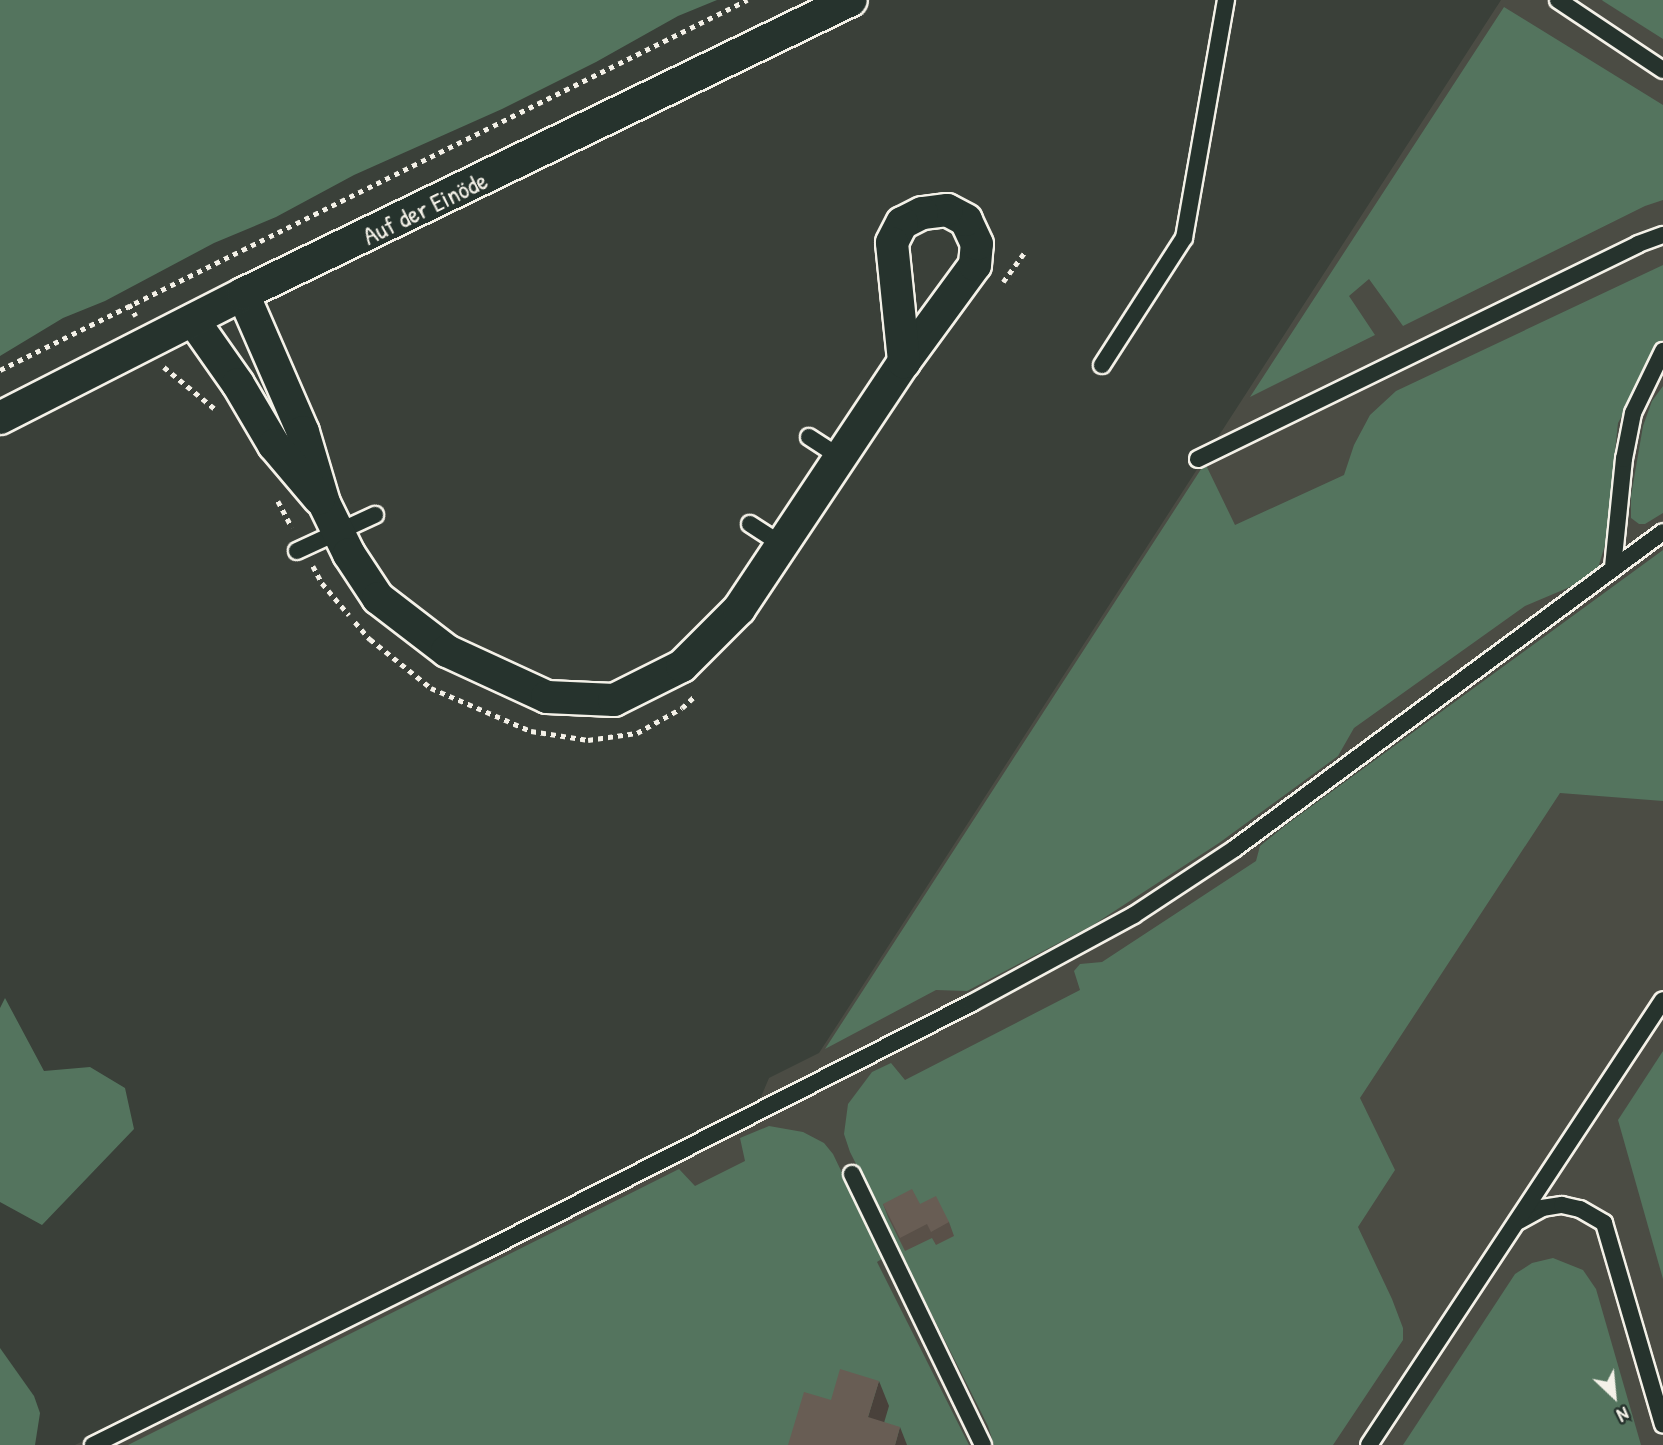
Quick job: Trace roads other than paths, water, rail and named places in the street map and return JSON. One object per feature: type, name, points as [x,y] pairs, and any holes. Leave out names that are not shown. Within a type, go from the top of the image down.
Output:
[{"type":"street","name":"Auf der Einöde","points":[[0,418],[243,294],[851,0]]},
{"type":"street","points":[[243,294],[303,432],[324,503],[378,598],[447,651],[547,697],[614,701],[682,666],[740,610],[904,362]]},
{"type":"street","points":[[192,320],[238,384],[274,445],[324,503]]},
{"type":"lane","points":[[1102,365],[1184,238],[1226,0]]},
{"type":"lane","points":[[1558,0],[1663,70]]},
{"type":"lane","points":[[1198,459],[1628,249],[1663,235]]},
{"type":"lane","points":[[1614,567],[1623,469],[1633,413],[1661,357]]},
{"type":"lane","points":[[809,436],[840,457]]},
{"type":"lane","points":[[300,550],[375,515]]},
{"type":"lane","points":[[750,524],[782,545]]},
{"type":"lane","points":[[93,1445],[484,1251],[1069,953],[1134,915],[1234,849],[1663,532]]},
{"type":"lane","points":[[1369,1445],[1663,1000]]},
{"type":"lane","points":[[852,1174],[983,1445]]},
{"type":"lane","points":[[1517,1222],[1542,1208],[1562,1205],[1580,1209],[1604,1223],[1663,1425]]}]
